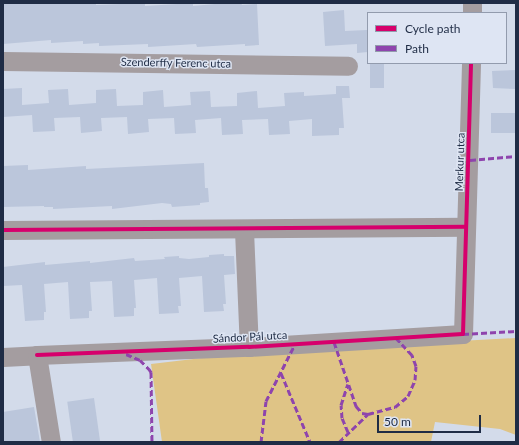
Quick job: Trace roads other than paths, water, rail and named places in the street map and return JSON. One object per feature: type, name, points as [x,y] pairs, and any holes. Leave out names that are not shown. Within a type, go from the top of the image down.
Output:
[{"type":"street","name":"Szenderffy Ferenc utca","points":[[3,61],[348,66]]},
{"type":"street","name":"Merkur utca","points":[[463,334],[466,227],[470,160],[471,64]]},
{"type":"street","points":[[3,230],[244,230],[466,227]]},
{"type":"street","points":[[244,230],[249,347]]},
{"type":"street","name":"Sándor Pál utca","points":[[3,357],[38,363],[249,347],[463,334]]},
{"type":"street","points":[[38,363],[51,442]]}]
